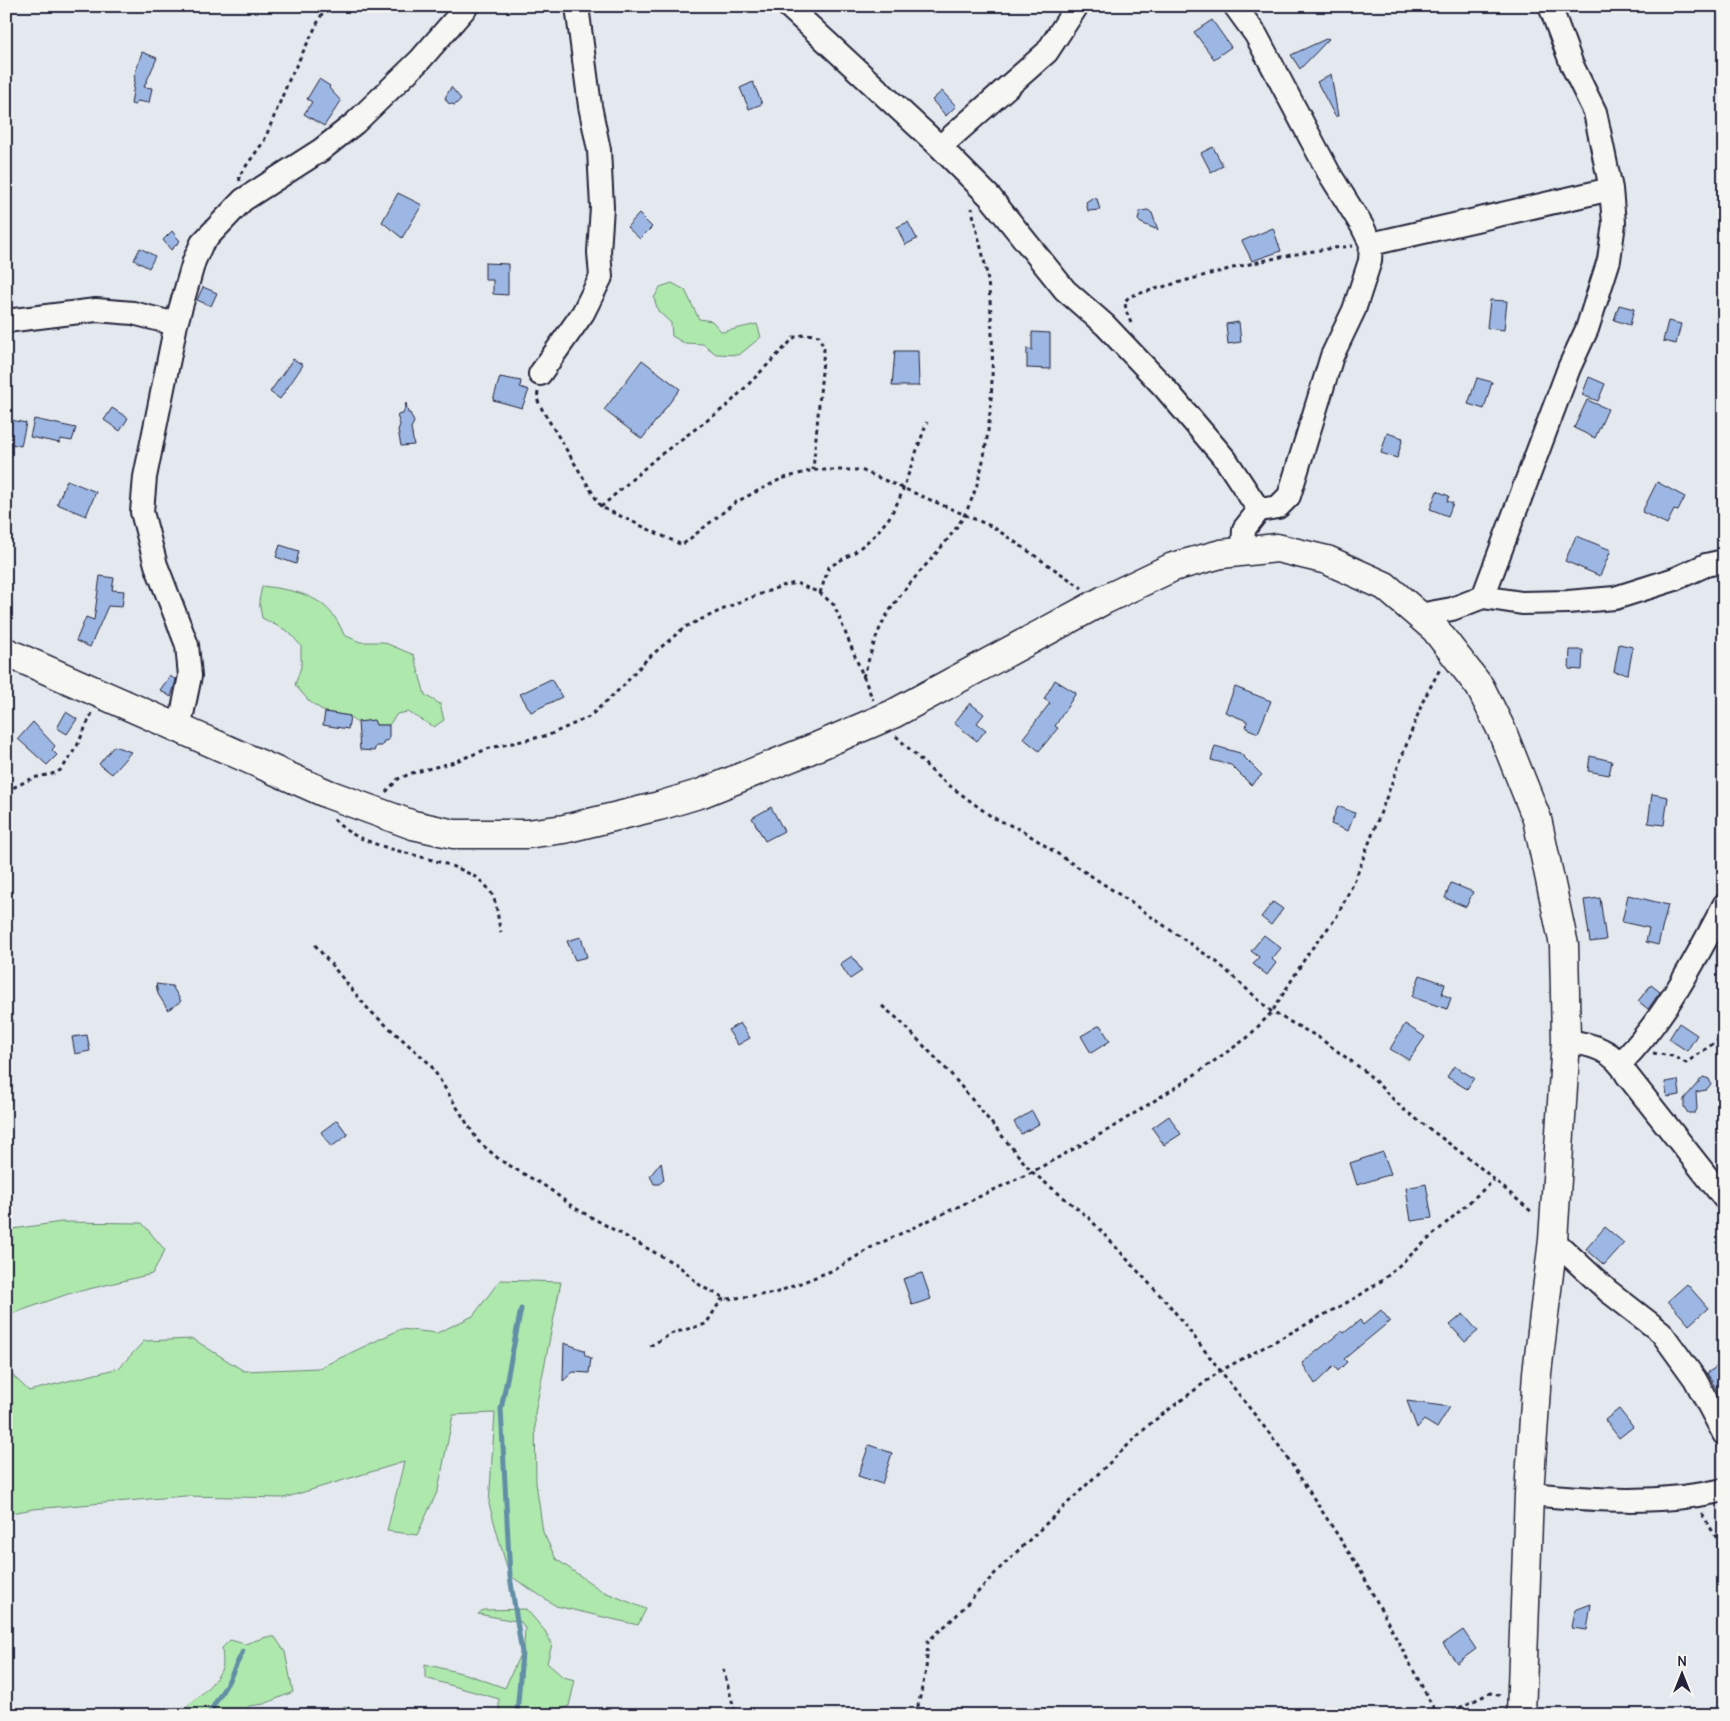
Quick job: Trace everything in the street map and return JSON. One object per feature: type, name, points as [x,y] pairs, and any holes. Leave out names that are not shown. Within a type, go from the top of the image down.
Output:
[{"type":"main road","points":[[6,652],[179,729],[228,748],[328,794],[413,825],[454,834],[527,834],[564,829],[659,806],[702,792],[880,720],[1104,600],[1173,567],[1243,550],[1277,548],[1327,560],[1385,586],[1435,629],[1480,687],[1501,729],[1537,819],[1564,945],[1566,1041],[1552,1240],[1537,1373],[1529,1494],[1521,1708]]},
{"type":"street","points":[[179,729],[190,676],[187,645],[156,565],[142,512],[145,476],[176,324],[202,243],[243,200],[322,150],[355,123],[420,60],[467,6]]},
{"type":"street","points":[[540,374],[583,313],[601,277],[602,207],[599,150],[590,106],[577,6]]},
{"type":"street","points":[[788,6],[940,147],[990,198],[1065,290],[1105,325],[1164,387],[1226,460],[1259,510]]},
{"type":"street","points":[[940,147],[1046,52],[1077,6]]},
{"type":"street","points":[[1235,6],[1256,35],[1324,165],[1370,239],[1371,244],[1370,261],[1354,310],[1332,356],[1290,496],[1278,507],[1259,510],[1244,529],[1243,550]]},
{"type":"street","points":[[1483,597],[1569,368],[1587,329],[1608,260],[1614,223],[1611,190],[1595,112],[1572,65],[1560,27],[1550,6]]},
{"type":"street","points":[[1371,244],[1611,190]]},
{"type":"street","points":[[6,321],[96,310],[133,313],[176,324]]},
{"type":"street","points":[[1419,615],[1452,609],[1483,597],[1522,603],[1615,598],[1675,580],[1706,565],[1724,561]]},
{"type":"street","points":[[1621,1063],[1644,1039],[1672,998],[1724,905]]},
{"type":"street","points":[[1566,1041],[1593,1044],[1621,1063],[1627,1075],[1724,1198]]},
{"type":"street","points":[[1552,1240],[1608,1291],[1661,1332],[1694,1379],[1724,1434]]},
{"type":"street","points":[[1529,1494],[1611,1500],[1692,1497],[1724,1490]]},
{"type":"path","points":[[243,200],[239,176],[264,141],[290,80],[326,6]]},
{"type":"path","points":[[398,779],[490,748],[549,735],[589,717],[623,686],[647,659],[685,627],[739,602],[782,586],[796,583],[820,593],[834,605],[863,678],[882,624],[894,604],[963,516],[978,484],[991,406],[992,346],[988,280],[975,227],[968,177]]},
{"type":"path","points":[[1133,328],[1126,311],[1125,301],[1130,296],[1221,270],[1326,249],[1371,244]]},
{"type":"path","points":[[601,507],[656,458],[728,405],[795,337],[807,334],[819,336],[824,349],[813,470]]},
{"type":"path","points":[[540,374],[537,399],[601,507],[682,545],[736,502],[780,479],[813,470],[861,470],[963,516],[993,527],[1069,581],[1104,600]]},
{"type":"path","points":[[820,593],[829,567],[855,552],[875,535],[900,500],[902,488],[927,422]]},
{"type":"path","points":[[650,1346],[674,1334],[706,1324],[721,1300],[776,1293],[836,1269],[872,1247],[1032,1172],[1108,1130],[1184,1082],[1247,1038],[1272,1012],[1309,952],[1336,918],[1355,880],[1423,701],[1451,649]]},
{"type":"path","points":[[6,791],[34,778],[56,773],[62,769],[77,746],[85,726],[104,694]]},
{"type":"path","points":[[880,720],[920,760],[985,812],[1031,836],[1210,957],[1272,1012],[1318,1036],[1366,1072],[1403,1109],[1494,1180],[1534,1214],[1552,1240]]},
{"type":"path","points":[[328,794],[327,810],[341,828],[358,838],[451,867],[480,879],[494,898],[501,933]]},
{"type":"path","points":[[315,945],[369,1010],[430,1064],[478,1141],[500,1160],[548,1188],[573,1207],[679,1266],[702,1287],[728,1299]]},
{"type":"path","points":[[882,1006],[898,1018],[950,1073],[1032,1172],[1089,1218],[1170,1306],[1283,1451],[1359,1568],[1435,1711],[1449,1713],[1490,1693],[1521,1708]]},
{"type":"path","points":[[1637,1046],[1649,1052],[1672,1056],[1686,1063],[1724,1036]]},
{"type":"path","points":[[916,1715],[926,1670],[928,1641],[955,1617],[999,1570],[1151,1423],[1220,1371],[1357,1297],[1384,1279],[1494,1180]]},
{"type":"path","points":[[1692,1497],[1724,1550]]},
{"type":"path","points":[[723,1669],[736,1715]]},
{"type":"green space","points":[[672,283],[685,290],[699,319],[712,321],[722,332],[757,324],[761,337],[739,355],[716,354],[703,344],[684,343],[672,336],[671,323],[658,311],[654,298],[660,287]]},
{"type":"green space","points":[[262,586],[289,590],[312,598],[330,612],[338,622],[344,635],[360,642],[383,642],[414,655],[425,695],[440,704],[444,720],[434,727],[408,712],[397,714],[389,725],[376,725],[373,721],[355,722],[350,716],[325,712],[309,701],[295,685],[301,667],[301,646],[289,632],[262,618],[259,601]]},
{"type":"green space","points":[[61,1222],[142,1223],[165,1250],[152,1274],[68,1294],[6,1316],[6,1230]]},
{"type":"green space","points":[[500,1280],[561,1282],[535,1413],[536,1483],[543,1532],[556,1559],[602,1591],[646,1609],[638,1625],[556,1606],[509,1575],[489,1504],[495,1413],[453,1415],[438,1490],[417,1535],[387,1531],[404,1462],[284,1498],[185,1496],[33,1509],[6,1514],[6,1369],[29,1391],[119,1368],[144,1341],[193,1339],[244,1371],[319,1368],[401,1329],[437,1333],[473,1316]]},
{"type":"green space","points":[[526,1609],[545,1631],[552,1644],[547,1663],[563,1677],[575,1680],[569,1706],[552,1715],[499,1715],[499,1699],[425,1678],[425,1664],[469,1675],[505,1688],[524,1645],[525,1628],[521,1622],[478,1614],[483,1610]]},
{"type":"green space","points":[[266,1637],[275,1637],[285,1652],[293,1692],[264,1704],[249,1706],[240,1715],[173,1715],[194,1701],[214,1681],[223,1666],[222,1648],[230,1640],[245,1644]]},
{"type":"green space","points":[[344,1706],[372,1715],[339,1715]]},
{"type":"building","points":[[1212,20],[1231,47],[1214,59],[1194,32]]},
{"type":"building","points":[[1329,39],[1300,69],[1291,55]]},
{"type":"building","points":[[142,52],[157,58],[144,87],[152,88],[149,103],[137,101],[135,105],[131,104],[134,77]]},
{"type":"building","points":[[1331,74],[1338,116],[1335,116],[1317,82]]},
{"type":"building","points":[[319,79],[330,86],[329,88],[341,101],[324,126],[304,114],[312,102],[307,99]]},
{"type":"building","points":[[753,82],[762,104],[749,109],[740,88]]},
{"type":"building","points":[[451,87],[461,99],[455,105],[448,103],[445,98]]},
{"type":"building","points":[[942,91],[956,106],[946,116],[932,100]]},
{"type":"building","points":[[1213,147],[1223,166],[1211,172],[1201,153]]},
{"type":"building","points":[[398,193],[422,205],[402,238],[382,222]]},
{"type":"building","points":[[1092,198],[1097,199],[1100,210],[1088,211],[1086,202]]},
{"type":"building","points":[[1148,210],[1152,213],[1158,230],[1138,220],[1140,211]]},
{"type":"building","points":[[639,214],[652,227],[640,239],[627,227]]},
{"type":"building","points":[[908,222],[917,239],[905,245],[897,227]]},
{"type":"building","points":[[1273,228],[1281,251],[1252,261],[1242,241]]},
{"type":"building","points":[[172,231],[180,241],[171,250],[163,240]]},
{"type":"building","points":[[140,248],[155,256],[149,268],[134,260]]},
{"type":"building","points":[[485,263],[508,264],[508,295],[493,294],[493,280],[485,280]]},
{"type":"building","points":[[203,287],[217,293],[211,306],[197,300]]},
{"type":"building","points":[[1490,300],[1507,301],[1504,330],[1487,328]]},
{"type":"building","points":[[1619,305],[1634,309],[1630,325],[1614,320]]},
{"type":"building","points":[[1668,321],[1681,324],[1676,344],[1663,341]]},
{"type":"building","points":[[1239,322],[1241,342],[1228,344],[1226,324]]},
{"type":"building","points":[[1032,332],[1050,333],[1050,369],[1027,368],[1027,348],[1032,350]]},
{"type":"building","points":[[895,351],[918,351],[919,386],[892,386]]},
{"type":"building","points":[[293,359],[303,365],[280,399],[270,392]]},
{"type":"building","points":[[642,360],[680,389],[642,439],[604,410]]},
{"type":"building","points":[[500,377],[521,381],[520,387],[529,390],[522,408],[493,400]]},
{"type":"building","points":[[1589,377],[1605,384],[1598,401],[1582,395]]},
{"type":"building","points":[[1477,378],[1492,382],[1484,409],[1468,404]]},
{"type":"building","points":[[1587,400],[1608,409],[1595,438],[1574,428]]},
{"type":"building","points":[[406,403],[408,413],[410,413],[414,422],[411,428],[414,445],[401,446],[398,430],[400,425],[397,415],[403,414]]},
{"type":"building","points":[[112,408],[128,418],[120,431],[104,420]]},
{"type":"building","points":[[6,419],[26,423],[21,446],[6,443]]},
{"type":"building","points":[[34,419],[76,428],[72,441],[61,439],[60,443],[30,437]]},
{"type":"building","points":[[1387,433],[1403,438],[1397,458],[1381,453]]},
{"type":"building","points":[[67,480],[96,492],[86,516],[57,504]]},
{"type":"building","points":[[1657,482],[1685,497],[1678,511],[1674,510],[1667,524],[1642,512]]},
{"type":"building","points":[[1437,491],[1449,496],[1447,501],[1453,503],[1448,516],[1430,509]]},
{"type":"building","points":[[1576,536],[1611,550],[1600,576],[1565,561]]},
{"type":"building","points":[[280,545],[299,551],[296,564],[276,557]]},
{"type":"building","points":[[100,576],[114,578],[112,590],[124,591],[122,607],[108,606],[90,647],[76,641],[86,617],[94,620]]},
{"type":"building","points":[[1619,644],[1633,647],[1628,674],[1614,672]]},
{"type":"building","points":[[1570,650],[1583,650],[1582,670],[1569,669]]},
{"type":"building","points":[[170,676],[176,680],[171,697],[160,690]]},
{"type":"building","points":[[551,679],[562,697],[531,712],[520,694]]},
{"type":"building","points":[[1055,680],[1076,693],[1055,726],[1058,728],[1039,751],[1023,738],[1050,703],[1044,699]]},
{"type":"building","points":[[1235,687],[1271,701],[1258,733],[1246,728],[1247,721],[1225,712]]},
{"type":"building","points":[[970,703],[984,714],[977,723],[986,730],[977,741],[954,723]]},
{"type":"building","points":[[66,712],[77,719],[67,734],[57,728]]},
{"type":"building","points":[[325,712],[350,716],[348,729],[323,725]]},
{"type":"building","points":[[374,720],[376,725],[389,725],[389,740],[384,741],[382,746],[376,746],[374,751],[360,750],[358,722]]},
{"type":"building","points":[[33,722],[55,746],[52,750],[57,755],[47,765],[18,739]]},
{"type":"building","points":[[114,746],[131,752],[112,774],[99,764]]},
{"type":"building","points":[[1215,746],[1240,753],[1262,775],[1251,785],[1231,765],[1211,760]]},
{"type":"building","points":[[1590,756],[1612,761],[1609,775],[1588,771]]},
{"type":"building","points":[[1652,794],[1668,797],[1664,825],[1648,823]]},
{"type":"building","points":[[1338,806],[1355,813],[1348,831],[1331,824]]},
{"type":"building","points":[[771,807],[784,831],[765,841],[752,818]]},
{"type":"building","points":[[1451,883],[1473,892],[1466,907],[1445,898]]},
{"type":"building","points":[[1628,895],[1668,905],[1658,945],[1646,942],[1649,928],[1622,922]]},
{"type":"building","points":[[1600,898],[1606,940],[1590,942],[1584,900]]},
{"type":"building","points":[[1273,902],[1283,909],[1271,925],[1261,917]]},
{"type":"building","points":[[1264,935],[1281,948],[1272,959],[1276,963],[1267,975],[1253,964],[1259,957],[1251,951]]},
{"type":"building","points":[[581,937],[587,957],[575,960],[567,941]]},
{"type":"building","points":[[852,956],[862,971],[850,979],[840,964]]},
{"type":"building","points":[[1420,975],[1445,984],[1442,994],[1451,998],[1447,1009],[1412,997]]},
{"type":"building","points":[[156,984],[172,986],[181,1001],[168,1010],[158,994]]},
{"type":"building","points":[[1651,985],[1660,992],[1648,1009],[1638,1001]]},
{"type":"building","points":[[740,1023],[750,1038],[738,1045],[728,1030]]},
{"type":"building","points":[[1679,1023],[1697,1035],[1687,1051],[1669,1039]]},
{"type":"building","points":[[1405,1024],[1425,1037],[1409,1060],[1390,1049]]},
{"type":"building","points":[[1100,1025],[1110,1041],[1091,1053],[1081,1036]]},
{"type":"building","points":[[87,1035],[90,1051],[75,1054],[72,1037]]},
{"type":"building","points":[[1454,1066],[1474,1078],[1467,1089],[1447,1077]]},
{"type":"building","points":[[1703,1077],[1709,1079],[1711,1084],[1706,1090],[1696,1092],[1697,1109],[1695,1113],[1688,1113],[1684,1107],[1684,1099]]},
{"type":"building","points":[[1678,1080],[1680,1095],[1667,1097],[1665,1082]]},
{"type":"building","points":[[1032,1111],[1039,1124],[1021,1134],[1014,1122]]},
{"type":"building","points":[[1169,1116],[1181,1134],[1164,1145],[1152,1128]]},
{"type":"building","points":[[337,1120],[348,1135],[331,1147],[321,1132]]},
{"type":"building","points":[[1383,1152],[1391,1174],[1357,1185],[1350,1163]]},
{"type":"building","points":[[661,1162],[664,1180],[659,1184],[654,1184],[650,1176]]},
{"type":"building","points":[[1426,1184],[1432,1218],[1411,1221],[1406,1188]]},
{"type":"building","points":[[1605,1227],[1624,1243],[1604,1265],[1586,1249]]},
{"type":"building","points":[[922,1273],[931,1299],[912,1305],[903,1279]]},
{"type":"building","points":[[1687,1284],[1708,1308],[1689,1325],[1668,1301]]},
{"type":"building","points":[[1381,1310],[1390,1321],[1344,1359],[1347,1362],[1338,1371],[1334,1366],[1315,1384],[1302,1363],[1342,1331],[1344,1333],[1360,1320],[1363,1325]]},
{"type":"building","points":[[1463,1314],[1478,1331],[1465,1342],[1450,1325]]},
{"type":"building","points":[[564,1343],[584,1350],[585,1355],[591,1358],[589,1373],[573,1372],[563,1381]]},
{"type":"building","points":[[1724,1362],[1724,1403],[1707,1373]]},
{"type":"building","points":[[1407,1401],[1450,1407],[1437,1428],[1424,1420],[1417,1428]]},
{"type":"building","points":[[1619,1409],[1633,1427],[1619,1438],[1605,1420]]},
{"type":"building","points":[[869,1445],[892,1453],[882,1484],[858,1476]]},
{"type":"building","points":[[1591,1604],[1587,1630],[1572,1628],[1575,1610]]},
{"type":"building","points":[[1463,1630],[1476,1649],[1457,1663],[1443,1644]]},
{"type":"waterway","points":[[517,1715],[522,1653],[510,1576],[501,1409],[521,1309]]},
{"type":"waterway","points":[[208,1715],[228,1682],[243,1651]]}]
